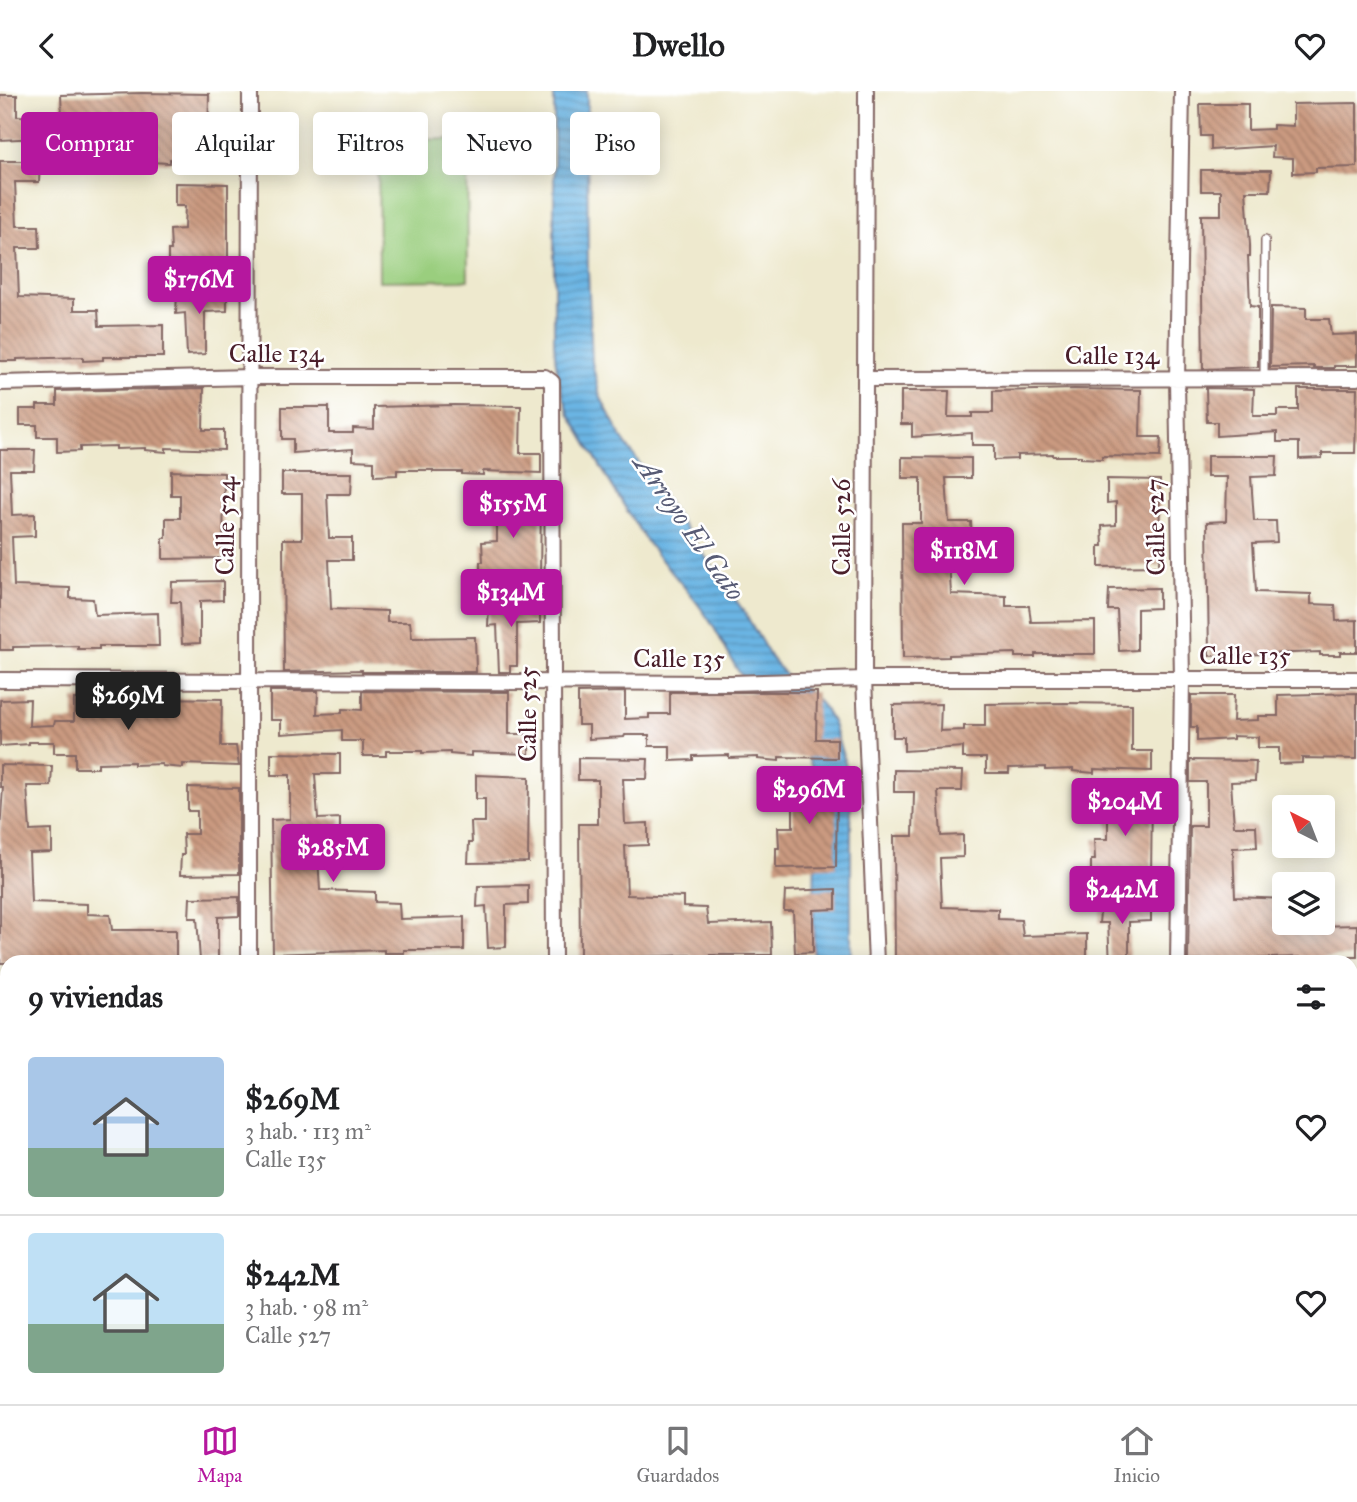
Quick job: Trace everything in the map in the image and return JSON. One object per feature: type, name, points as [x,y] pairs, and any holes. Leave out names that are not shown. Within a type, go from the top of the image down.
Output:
[{"type":"street","name":"Calle 524","points":[[249,955],[247,682],[251,377],[250,91]]},
{"type":"street","name":"Calle 526","points":[[866,91],[864,679],[876,955]]},
{"type":"street","name":"Calle 527","points":[[1178,955],[1182,680],[1177,380],[1182,91]]},
{"type":"street","name":"Calle 134","points":[[0,383],[251,377],[545,377],[551,382]]},
{"type":"street","name":"Calle 134","points":[[866,379],[1357,378]]},
{"type":"street","name":"Calle 525","points":[[551,382],[554,955]]},
{"type":"street","name":"Calle 135","points":[[0,680],[731,683],[864,679],[1357,679]]},
{"type":"lane","points":[[1264,379],[1265,240]]},
{"type":"green space","points":[[428,139],[442,139],[442,175],[467,175],[468,280],[379,281],[378,175],[428,175]]},
{"type":"water","points":[[554,91],[587,91],[587,112],[570,112],[570,175],[587,175],[592,362],[600,396],[621,437],[745,613],[771,658],[785,675],[813,695],[833,724],[851,782],[851,955],[813,955],[816,787],[808,757],[790,731],[746,683],[705,614],[645,539],[570,415],[557,370],[554,342]]},
{"type":"building","points":[[209,94],[209,112],[172,112],[172,159],[170,163],[158,162],[158,112],[62,112],[61,95]]},
{"type":"building","points":[[0,95],[17,95],[17,116],[21,116],[21,139],[0,140]]},
{"type":"building","points":[[1357,103],[1357,167],[1316,168],[1316,172],[1293,173],[1293,158],[1272,157],[1273,146],[1211,150],[1211,136],[1201,136],[1200,104],[1248,104],[1248,130],[1273,129],[1273,125],[1293,126],[1293,104]]},
{"type":"building","points":[[0,161],[21,161],[21,175],[39,175],[39,182],[15,182],[17,226],[39,226],[40,248],[17,248],[19,297],[74,299],[74,310],[98,310],[99,326],[163,325],[163,357],[0,361]]},
{"type":"building","points":[[1201,170],[1271,170],[1270,191],[1246,191],[1250,245],[1250,306],[1258,307],[1258,367],[1203,369],[1201,215],[1221,215],[1221,191],[1201,191]]},
{"type":"building","points":[[175,183],[228,184],[228,270],[168,271],[170,230],[184,229],[185,206],[175,206]]},
{"type":"building","points":[[227,292],[227,311],[205,312],[205,354],[187,355],[185,313],[176,314],[177,293]]},
{"type":"building","points":[[1271,307],[1306,308],[1306,319],[1329,319],[1331,335],[1357,334],[1357,366],[1270,367]]},
{"type":"building","points":[[204,388],[203,430],[224,430],[224,450],[166,448],[166,452],[145,448],[116,449],[116,446],[80,447],[80,451],[57,452],[57,437],[37,437],[37,425],[20,425],[20,409],[37,409],[37,405],[57,405],[57,391]]},
{"type":"building","points":[[1206,388],[1254,389],[1253,416],[1277,416],[1277,410],[1298,410],[1298,389],[1357,389],[1355,453],[1322,453],[1322,458],[1299,459],[1299,442],[1277,442],[1277,432],[1217,436],[1217,422],[1207,422]]},
{"type":"building","points":[[1141,390],[1140,437],[1161,437],[1160,457],[1102,456],[1102,459],[1053,454],[1017,455],[1017,459],[994,460],[994,445],[972,445],[972,433],[912,437],[912,424],[901,424],[901,391],[949,391],[948,417],[972,417],[972,413],[993,413],[993,391]]},
{"type":"building","points":[[521,406],[520,453],[541,453],[541,473],[483,471],[483,475],[397,470],[397,475],[374,476],[374,461],[353,460],[353,449],[293,453],[293,439],[282,439],[282,407],[329,407],[329,433],[353,433],[353,428],[374,429],[374,407]]},
{"type":"building","points":[[0,450],[35,450],[34,470],[10,470],[12,515],[35,514],[35,536],[12,537],[14,586],[70,588],[70,598],[93,599],[95,615],[158,613],[159,646],[99,646],[99,649],[78,649],[78,646],[13,647],[13,650],[0,650]]},
{"type":"building","points":[[1207,456],[1277,456],[1276,476],[1251,477],[1254,521],[1276,521],[1277,542],[1253,543],[1256,592],[1311,594],[1311,604],[1335,605],[1336,621],[1357,620],[1357,652],[1340,652],[1340,655],[1320,655],[1320,652],[1209,656],[1207,522],[1226,521],[1227,477],[1207,477]]},
{"type":"building","points":[[902,457],[971,458],[971,478],[946,478],[949,522],[971,522],[972,544],[948,544],[951,594],[1006,596],[1006,606],[1029,606],[1031,622],[1095,621],[1095,654],[1035,654],[1035,657],[1015,657],[1015,653],[903,658],[902,523],[921,523],[921,478],[902,478]]},
{"type":"building","points":[[171,471],[224,473],[223,558],[163,559],[166,518],[180,518],[180,495],[171,495]]},
{"type":"building","points":[[282,473],[352,473],[351,494],[327,494],[329,538],[352,538],[352,560],[329,560],[331,609],[387,611],[387,622],[410,622],[412,638],[475,637],[476,672],[284,672],[283,539],[302,539],[302,494],[282,494]]},
{"type":"building","points":[[1107,479],[1160,480],[1159,566],[1099,567],[1099,546],[1103,546],[1102,526],[1116,525],[1116,502],[1107,503]]},
{"type":"building","points":[[488,495],[541,496],[540,581],[480,583],[482,542],[497,541],[497,518],[488,518]]},
{"type":"building","points":[[223,581],[223,600],[200,601],[200,643],[182,644],[180,602],[171,602],[172,582]]},
{"type":"building","points":[[1159,588],[1159,608],[1137,609],[1137,650],[1119,651],[1117,610],[1108,610],[1109,589]]},
{"type":"building","points":[[540,604],[540,623],[517,624],[517,666],[510,666],[510,672],[499,672],[497,625],[488,626],[489,605]]},
{"type":"building","points":[[270,691],[318,691],[317,714],[342,713],[342,709],[362,710],[362,691],[509,692],[509,734],[529,734],[529,754],[471,752],[471,756],[450,752],[386,751],[386,756],[363,756],[363,741],[342,741],[342,730],[281,734],[281,720],[270,720]]},
{"type":"building","points":[[625,692],[625,719],[649,718],[649,714],[670,714],[670,692],[817,692],[816,739],[837,739],[837,758],[779,757],[779,761],[758,757],[729,758],[729,755],[693,756],[693,760],[670,761],[670,746],[649,746],[649,735],[589,739],[589,725],[578,725],[578,693]]},
{"type":"building","points":[[1357,693],[1357,759],[1302,758],[1302,763],[1279,764],[1279,748],[1258,748],[1258,737],[1233,736],[1233,739],[1197,741],[1197,727],[1191,727],[1191,695],[1234,695],[1233,721],[1258,720],[1258,716],[1278,716],[1278,695]]},
{"type":"building","points":[[30,699],[29,726],[74,721],[74,699],[222,699],[221,746],[236,746],[239,766],[183,764],[183,768],[162,764],[134,765],[134,762],[98,763],[98,768],[75,768],[75,753],[54,753],[54,742],[0,746],[0,700]]},
{"type":"building","points":[[941,704],[940,731],[964,730],[964,726],[985,726],[985,704],[1132,704],[1132,751],[1152,751],[1152,771],[1094,769],[1094,773],[1073,769],[1045,770],[1045,767],[1009,768],[1009,773],[986,773],[986,758],[963,758],[963,747],[904,751],[904,737],[893,737],[893,705]]},
{"type":"building","points":[[271,753],[340,754],[340,774],[315,774],[318,819],[340,818],[340,840],[317,841],[320,890],[375,892],[375,902],[399,903],[400,919],[464,917],[464,950],[273,954],[271,820],[290,819],[290,775],[271,775]]},
{"type":"building","points":[[578,758],[648,759],[647,779],[623,779],[625,824],[648,823],[648,845],[625,846],[627,895],[683,897],[683,907],[706,908],[708,924],[771,922],[772,955],[580,955],[579,824],[598,824],[598,780],[578,780]]},
{"type":"building","points":[[1190,760],[1256,761],[1255,781],[1231,782],[1234,826],[1256,826],[1257,847],[1233,848],[1235,897],[1272,899],[1272,935],[1335,935],[1335,926],[1357,925],[1357,955],[1188,955],[1190,826],[1206,826],[1206,782],[1190,782]]},
{"type":"building","points":[[0,765],[52,766],[51,786],[27,786],[30,831],[52,830],[52,852],[29,853],[31,902],[87,904],[87,914],[110,915],[112,930],[176,930],[176,955],[0,955],[0,831],[3,787],[0,787]]},
{"type":"building","points":[[894,770],[963,771],[962,791],[938,791],[941,836],[963,835],[963,857],[940,858],[942,907],[998,909],[998,919],[1021,920],[1023,936],[1087,934],[1087,955],[895,955],[894,836],[913,836],[914,792],[894,792]]},
{"type":"building","points":[[476,775],[529,777],[528,862],[468,863],[469,843],[472,843],[471,822],[485,822],[485,799],[476,799]]},
{"type":"building","points":[[784,780],[837,782],[836,867],[776,868],[778,827],[793,827],[793,804],[784,804]]},
{"type":"building","points":[[188,787],[239,788],[239,874],[180,875],[181,855],[184,855],[183,834],[197,834],[197,811],[188,811]]},
{"type":"building","points":[[1099,792],[1152,793],[1151,879],[1091,880],[1091,860],[1095,860],[1094,839],[1108,839],[1108,816],[1099,816]]},
{"type":"building","points":[[528,885],[528,904],[506,905],[506,947],[488,948],[486,906],[477,907],[478,886]]},
{"type":"building","points":[[836,889],[836,909],[813,910],[813,952],[795,953],[793,911],[784,911],[785,891]]},
{"type":"building","points":[[239,897],[239,916],[218,917],[218,955],[200,955],[197,918],[189,918],[190,898]]},
{"type":"building","points":[[1151,902],[1151,921],[1129,922],[1129,955],[1110,955],[1108,923],[1099,923],[1101,903]]},
{"type":"water label","name":"Arroyo El Gato","points":[[690,527]]}]
